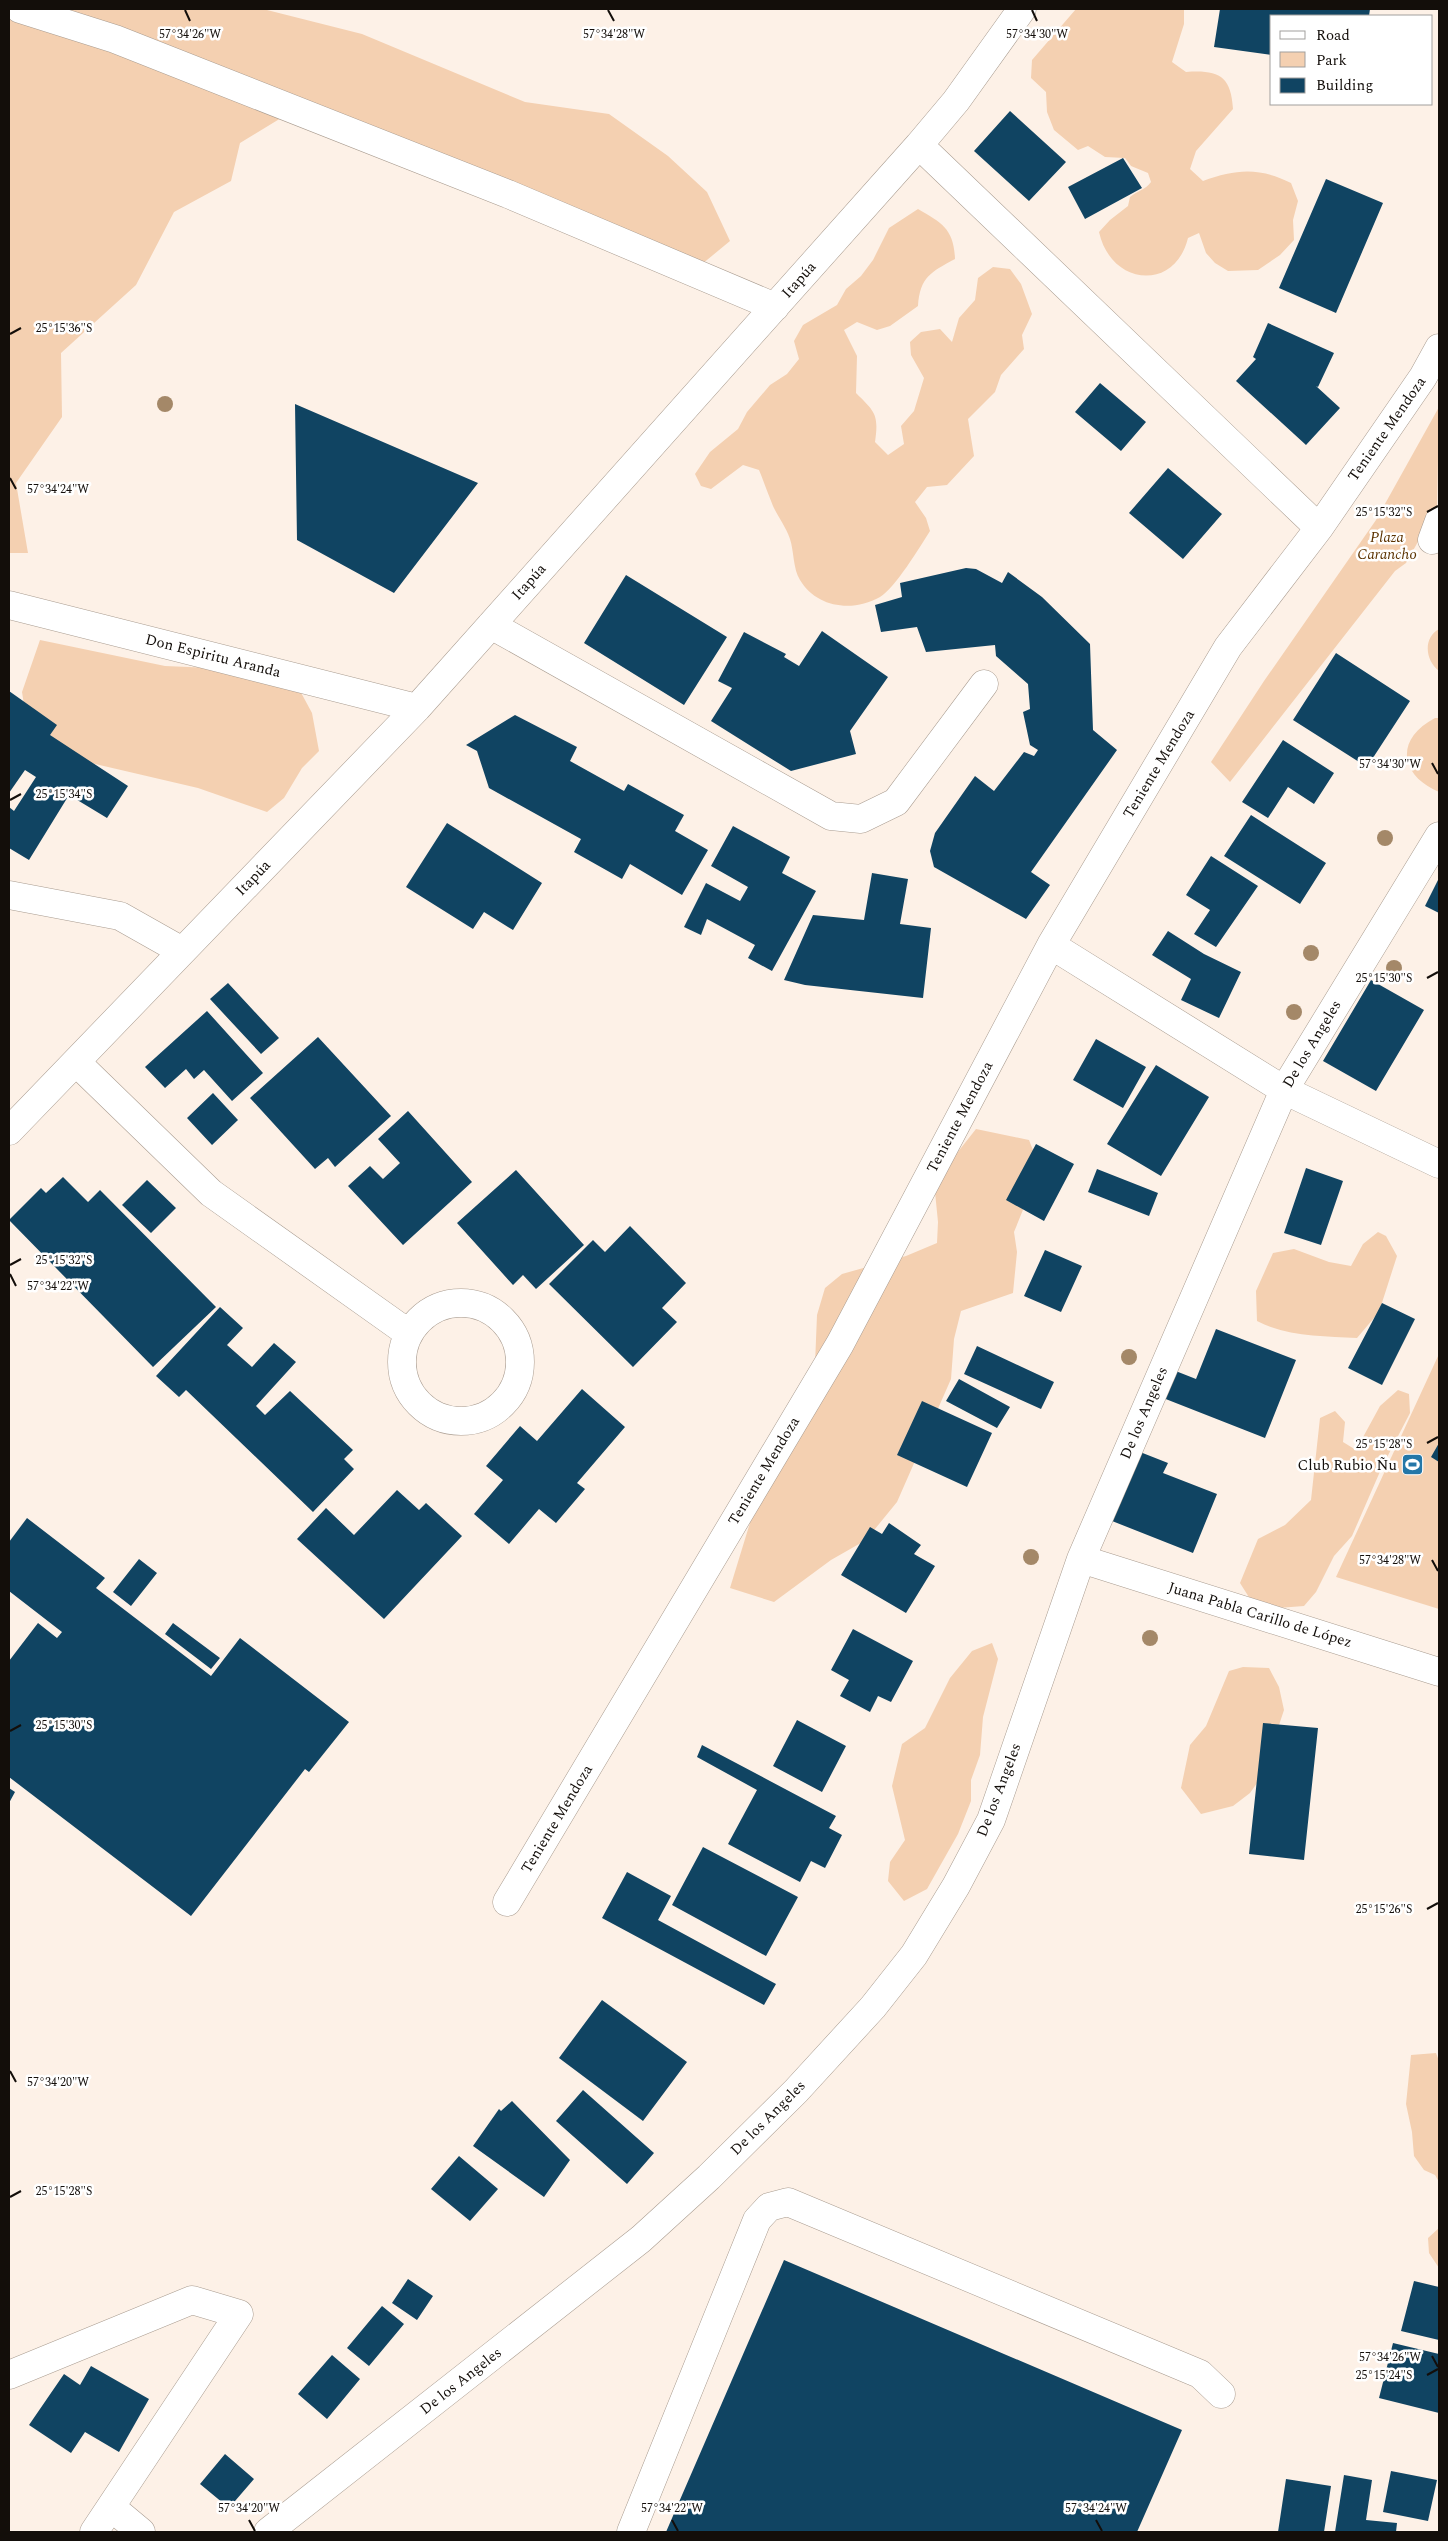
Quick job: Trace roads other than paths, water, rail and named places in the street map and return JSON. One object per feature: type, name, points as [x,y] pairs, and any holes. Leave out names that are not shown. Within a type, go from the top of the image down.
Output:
[{"type":"street","points":[[20,9],[115,39],[508,194],[775,307]]},
{"type":"street","name":"Itapúa","points":[[9,1131],[417,708],[919,145],[956,101],[1022,9]]},
{"type":"street","points":[[919,145],[1318,528]]},
{"type":"street","name":"Teniente Mendoza","points":[[507,1902],[840,1344],[1051,944],[1228,647],[1336,503],[1423,377],[1439,348]]},
{"type":"street","name":"Don Espiritu Aranda","points":[[9,605],[417,708]]},
{"type":"street","points":[[491,625],[831,816],[861,819],[896,802],[984,684]]},
{"type":"street","name":"De los Angeles","points":[[268,2532],[641,2239],[709,2177],[796,2091],[873,2007],[914,1955],[956,1886],[991,1820],[1081,1559],[1284,1090],[1439,836]]},
{"type":"street","points":[[9,894],[120,916],[182,952]]},
{"type":"street","points":[[1051,944],[1284,1090],[1439,1164]]},
{"type":"street","points":[[76,1062],[211,1193],[408,1333]]},
{"type":"street","points":[[455,1302],[484,1306],[507,1322],[520,1348],[519,1377],[505,1402],[481,1418],[453,1421],[426,1410],[407,1389],[401,1361],[408,1333],[427,1312],[455,1302]]},
{"type":"street","name":"Juana Pabla Carillo de López","points":[[1081,1559],[1439,1672]]},
{"type":"street","points":[[631,2532],[753,2228],[769,2207],[788,2202],[1200,2374],[1221,2394]]},
{"type":"street","points":[[9,2375],[192,2300],[239,2314],[94,2532]]},
{"type":"street","points":[[111,2507],[141,2532]]},
{"type":"place","name":"Club Rubio Ñu","points":[[1413,1465]]},
{"type":"park label","name":"Plaza Carancho","points":[[1387,546]]}]
